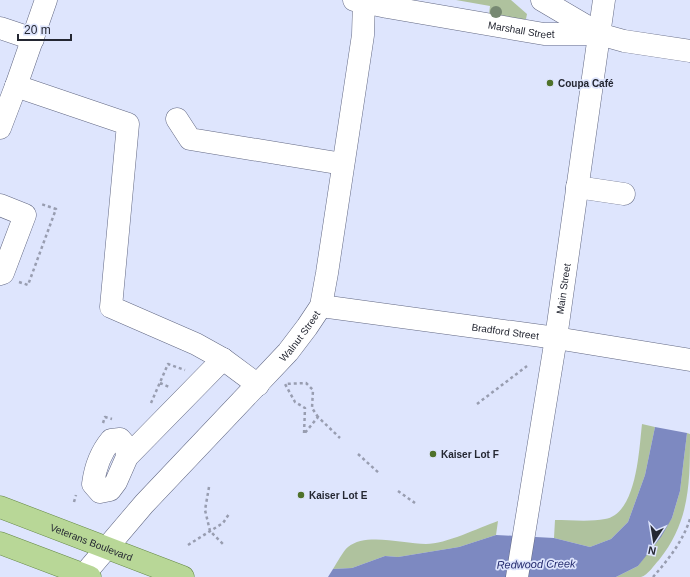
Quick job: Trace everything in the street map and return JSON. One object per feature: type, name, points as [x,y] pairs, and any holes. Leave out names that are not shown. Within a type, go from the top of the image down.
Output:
[{"type":"main road","name":"Veterans Boulevard","points":[[0,507],[183,577]]},
{"type":"main road","points":[[0,543],[84,576]]},
{"type":"street","points":[[0,128],[12,82],[32,40],[46,0]]},
{"type":"street","points":[[542,0],[599,34]]},
{"type":"street","name":"Main Street","points":[[517,577],[556,338],[604,0]]},
{"type":"street","name":"Marshall Street","points":[[360,1],[544,34],[599,34],[624,41],[690,51]]},
{"type":"street","name":"Walnut Street","points":[[84,576],[144,504],[288,352],[321,306],[363,35],[360,1]]},
{"type":"street","points":[[0,28],[32,40]]},
{"type":"street","points":[[12,82],[128,124],[111,307],[196,344],[222,359],[258,385]]},
{"type":"street","points":[[177,118],[190,139],[343,164]]},
{"type":"street","points":[[577,187],[624,194]]},
{"type":"street","points":[[0,205],[26,215],[3,273],[0,274]]},
{"type":"street","name":"Bradford Street","points":[[321,306],[556,338],[690,360]]},
{"type":"street","points":[[126,457],[222,359]]},
{"type":"path","points":[[149,408],[168,364],[186,370],[181,376]]},
{"type":"path","points":[[478,404],[527,366]]},
{"type":"path","points":[[160,383],[171,388],[166,393]]},
{"type":"path","points":[[312,408],[305,408],[295,402],[285,384],[306,383],[313,390],[312,408],[318,417],[340,438]]},
{"type":"path","points":[[305,408],[304,434],[318,417]]},
{"type":"path","points":[[103,424],[106,417],[112,419]]},
{"type":"path","points":[[358,454],[380,474]]},
{"type":"path","points":[[74,502],[79,488]]},
{"type":"path","points":[[208,488],[205,510],[210,531],[223,544]]},
{"type":"path","points":[[398,491],[415,503]]},
{"type":"path","points":[[188,545],[223,523],[229,514]]},
{"type":"path","points":[[653,577],[666,562],[679,542],[690,519]]},
{"type":"green space","points":[[456,0],[511,0],[527,14],[526,19],[489,14],[490,6]]},
{"type":"green space","points":[[642,424],[655,427],[645,475],[628,522],[611,539],[590,547],[554,538],[555,520],[587,521],[605,519],[616,515],[624,506],[634,479]]},
{"type":"green space","points":[[687,433],[690,434],[690,469],[686,501],[677,531],[659,560],[646,574],[641,577],[616,577],[638,566],[672,518],[680,491]]},
{"type":"green space","points":[[498,521],[496,535],[459,547],[398,557],[385,556],[352,568],[333,569],[348,547],[365,540],[375,539],[417,544],[434,543],[452,539]]},
{"type":"water","name":"Redwood Creek","points":[[655,427],[687,433],[680,491],[672,518],[661,537],[638,566],[616,577],[328,577],[333,569],[352,568],[385,556],[398,557],[459,547],[496,535],[554,538],[590,547],[611,539],[628,522],[645,475]]},
{"type":"place","name":"Coupa Café","points":[[550,83]]},
{"type":"place","name":"Kaiser Lot F","points":[[433,454]]},
{"type":"place","name":"Kaiser Lot E","points":[[301,495]]}]
